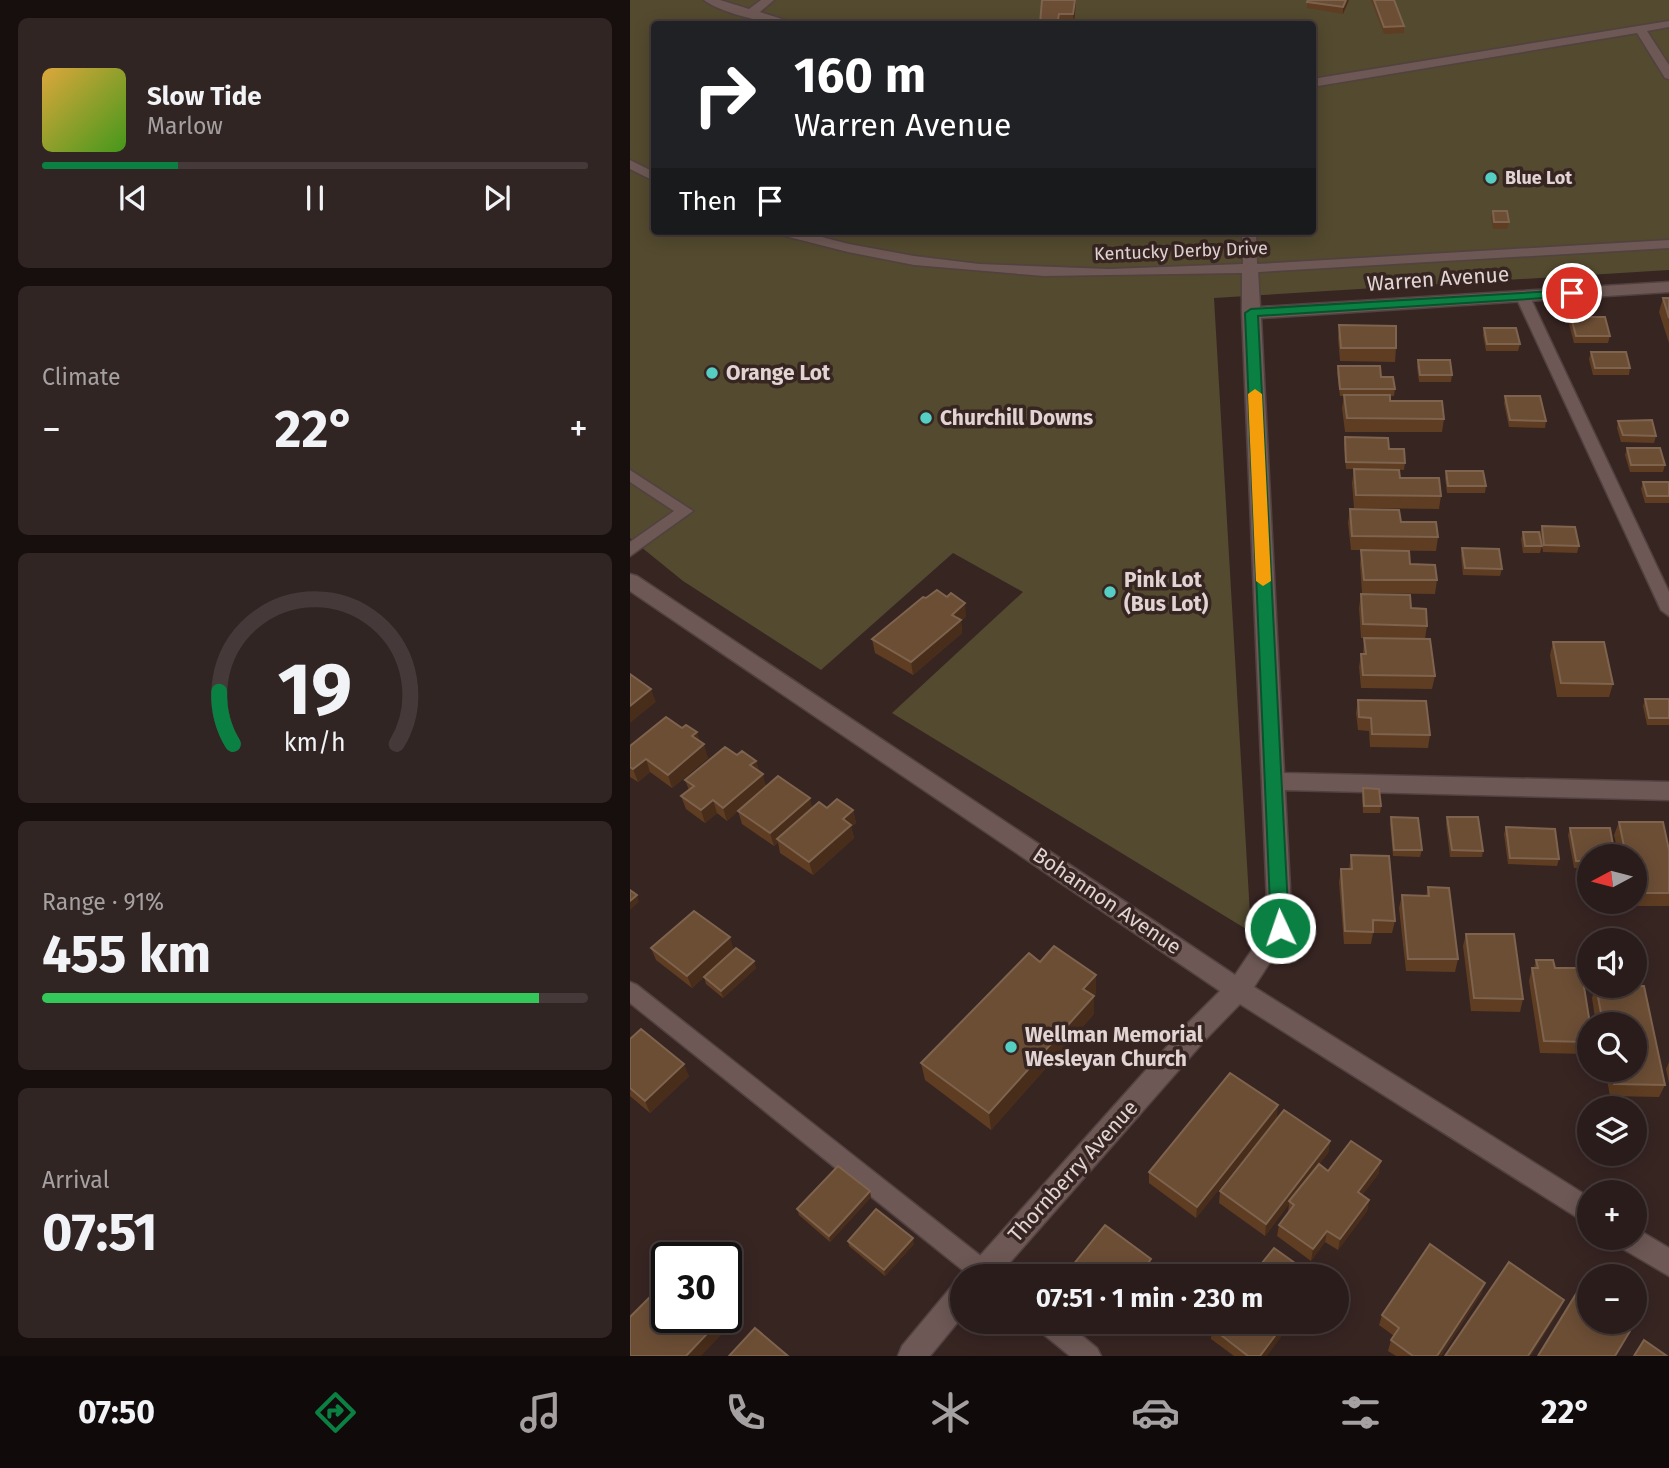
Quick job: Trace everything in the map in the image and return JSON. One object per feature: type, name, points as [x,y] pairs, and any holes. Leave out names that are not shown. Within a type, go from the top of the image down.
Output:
[{"type":"street","name":"Thornberry Avenue","points":[[993,1264],[1197,1031],[1238,990],[1280,928],[1250,268]]},
{"type":"street","name":"Warren Avenue","points":[[1251,313],[1669,287]]},
{"type":"street","name":"Bohannon Avenue","points":[[630,582],[1238,990],[1577,1204]]},
{"type":"street","points":[[1272,781],[1669,791]]},
{"type":"street","points":[[1647,1249],[1669,1263]]},
{"type":"street","points":[[912,1356],[950,1310]]},
{"type":"lane","points":[[710,0],[779,21]]},
{"type":"lane","points":[[750,14],[768,0]]},
{"type":"lane","points":[[1316,82],[1669,24]]},
{"type":"lane","points":[[1641,30],[1669,75]]},
{"type":"lane","points":[[630,164],[651,175]]},
{"type":"lane","name":"Kentucky Derby Drive","points":[[798,235],[880,256],[990,271],[1098,274],[1669,244]]},
{"type":"lane","points":[[1249,235],[1250,268]]},
{"type":"lane","points":[[1523,296],[1669,610]]},
{"type":"lane","points":[[630,475],[685,511],[630,550]]},
{"type":"lane","points":[[630,991],[971,1264]]},
{"type":"lane","points":[[1061,1334],[1089,1356]]},
{"type":"shaded area","name":"Churchill Downs","points":[[630,0],[1669,0],[1669,270],[1214,298],[1251,932],[892,713],[1023,592],[953,553],[821,670],[683,581],[630,538]]},
{"type":"building","points":[[1042,0],[1075,0],[1073,14],[1059,14],[1058,21],[1040,21]]},
{"type":"building","points":[[1346,0],[1343,7],[1307,2]]},
{"type":"building","points":[[1374,0],[1394,0],[1404,26],[1384,27]]},
{"type":"building","points":[[1493,211],[1507,211],[1509,222],[1494,222]]},
{"type":"building","points":[[1663,298],[1669,298],[1669,318]]},
{"type":"building","points":[[1571,317],[1605,317],[1610,336],[1576,336]]},
{"type":"building","points":[[1339,325],[1396,326],[1396,348],[1341,348]]},
{"type":"building","points":[[1484,328],[1516,328],[1520,344],[1487,344]]},
{"type":"building","points":[[1591,352],[1626,352],[1630,368],[1595,368]]},
{"type":"building","points":[[1418,360],[1450,360],[1452,375],[1420,375]]},
{"type":"building","points":[[1338,366],[1380,366],[1381,377],[1393,377],[1395,389],[1340,389]]},
{"type":"building","points":[[1344,395],[1390,395],[1390,401],[1442,401],[1444,419],[1347,418]]},
{"type":"building","points":[[1505,396],[1540,396],[1546,421],[1510,420]]},
{"type":"building","points":[[1652,420],[1656,436],[1623,435],[1618,421]]},
{"type":"building","points":[[1345,437],[1388,438],[1389,449],[1404,449],[1405,463],[1346,462]]},
{"type":"building","points":[[1627,448],[1660,448],[1665,465],[1631,465]]},
{"type":"building","points":[[1354,469],[1399,470],[1400,478],[1439,478],[1441,496],[1356,495]]},
{"type":"building","points":[[1446,471],[1483,471],[1486,486],[1448,486]]},
{"type":"building","points":[[1643,482],[1669,482],[1669,496],[1647,496]]},
{"type":"building","points":[[1350,509],[1399,510],[1401,522],[1436,522],[1438,537],[1352,536]]},
{"type":"building","points":[[1542,526],[1575,527],[1579,546],[1544,545]]},
{"type":"building","points":[[1523,532],[1539,532],[1542,546],[1525,546]]},
{"type":"building","points":[[1462,548],[1499,549],[1502,569],[1465,568]]},
{"type":"building","points":[[1361,550],[1409,551],[1410,564],[1435,565],[1437,580],[1364,580]]},
{"type":"building","points":[[937,590],[947,597],[951,593],[965,603],[952,615],[961,620],[911,662],[872,639],[923,597],[926,598]]},
{"type":"building","points":[[1361,594],[1410,595],[1411,608],[1426,609],[1427,626],[1363,624]]},
{"type":"building","points":[[1364,638],[1430,639],[1435,676],[1363,675],[1361,654],[1366,654]]},
{"type":"building","points":[[1553,642],[1604,642],[1613,684],[1561,683]]},
{"type":"building","points":[[630,674],[651,689],[630,706]]},
{"type":"building","points":[[1645,699],[1669,699],[1669,718],[1649,718]]},
{"type":"building","points":[[1358,700],[1426,701],[1430,735],[1372,734],[1371,718],[1359,717]]},
{"type":"building","points":[[666,717],[682,728],[686,725],[697,732],[692,736],[704,744],[668,775],[646,759],[633,769],[630,767],[630,746]]},
{"type":"building","points":[[725,747],[737,755],[742,751],[756,761],[750,765],[763,774],[723,808],[713,800],[701,810],[681,796],[694,786],[685,780]]},
{"type":"building","points":[[778,776],[810,798],[770,833],[738,811]]},
{"type":"building","points":[[1363,788],[1379,789],[1381,806],[1364,806]]},
{"type":"building","points":[[837,799],[853,810],[843,819],[851,825],[809,862],[777,839],[819,802],[827,808]]},
{"type":"building","points":[[1391,817],[1418,818],[1422,850],[1394,850]]},
{"type":"building","points":[[1447,817],[1478,817],[1483,851],[1452,850]]},
{"type":"building","points":[[1619,822],[1663,822],[1669,850],[1669,893],[1647,893],[1647,844],[1624,844]]},
{"type":"building","points":[[1506,827],[1555,829],[1559,859],[1510,858]]},
{"type":"building","points":[[1570,828],[1610,828],[1613,844],[1577,844],[1576,861]]},
{"type":"building","points":[[1351,855],[1389,856],[1395,921],[1373,920],[1373,932],[1345,931],[1341,869],[1352,869]]},
{"type":"building","points":[[1428,887],[1449,888],[1458,959],[1408,959],[1402,895],[1429,896]]},
{"type":"building","points":[[630,890],[637,895],[630,901]]},
{"type":"building","points":[[694,911],[730,937],[687,976],[651,948]]},
{"type":"building","points":[[1466,934],[1514,934],[1523,999],[1474,998]]},
{"type":"building","name":"Wellman Memorial Wesleyan Church","points":[[1054,946],[1096,975],[1083,989],[1094,996],[989,1113],[921,1063],[1029,953],[1040,962]]},
{"type":"building","points":[[736,948],[754,961],[721,991],[704,977]]},
{"type":"building","points":[[1536,960],[1553,960],[1555,968],[1577,968],[1577,998],[1586,998],[1588,1012],[1577,1012],[1577,1042],[1544,1041],[1532,968],[1538,968]]},
{"type":"building","points":[[1598,998],[1647,998],[1665,1085],[1614,1084],[1647,1082],[1647,1012],[1601,1012]]},
{"type":"building","points":[[641,1029],[684,1064],[645,1101],[630,1088],[630,1039]]},
{"type":"building","points":[[1230,1073],[1278,1105],[1197,1207],[1149,1172]]},
{"type":"building","points":[[1284,1110],[1330,1141],[1266,1224],[1220,1191]]},
{"type":"building","points":[[1351,1141],[1381,1161],[1358,1192],[1369,1200],[1340,1239],[1327,1231],[1313,1249],[1279,1225],[1294,1205],[1289,1201],[1319,1164],[1328,1171]]},
{"type":"building","points":[[838,1166],[870,1191],[829,1236],[797,1209]]},
{"type":"building","points":[[876,1209],[913,1238],[884,1270],[848,1241]]},
{"type":"building","points":[[1105,1225],[1151,1259],[1147,1264],[1074,1264]]},
{"type":"building","points":[[1430,1244],[1485,1283],[1437,1356],[1413,1356],[1391,1340],[1399,1328],[1382,1315]]},
{"type":"building","points":[[1274,1248],[1296,1264],[1263,1264]]},
{"type":"building","points":[[1509,1262],[1564,1300],[1528,1356],[1445,1356]]},
{"type":"building","points":[[1576,1294],[1577,1334],[1628,1334],[1615,1356],[1538,1356]]},
{"type":"building","points":[[651,1296],[651,1333],[708,1333],[686,1356],[630,1356],[630,1317]]},
{"type":"building","points":[[755,1328],[788,1356],[729,1356]]},
{"type":"building","points":[[1220,1334],[1276,1334],[1260,1356],[1248,1356]]},
{"type":"building","points":[[1644,1340],[1667,1356],[1634,1356]]},
{"type":"slow traffic","points":[[1255,394],[1263,581]]},
{"type":"place","name":"Blue Lot","points":[[1491,178]]},
{"type":"place","name":"Orange Lot","points":[[712,373]]},
{"type":"place","name":"Churchill Downs","points":[[926,418]]},
{"type":"place","name":"Pink Lot (Bus Lot)","points":[[1110,592]]},
{"type":"place","name":"Wellman Memorial Wesleyan Church","points":[[1011,1047]]},
{"type":"route","points":[[1280,928],[1251,313],[1572,293]]}]
